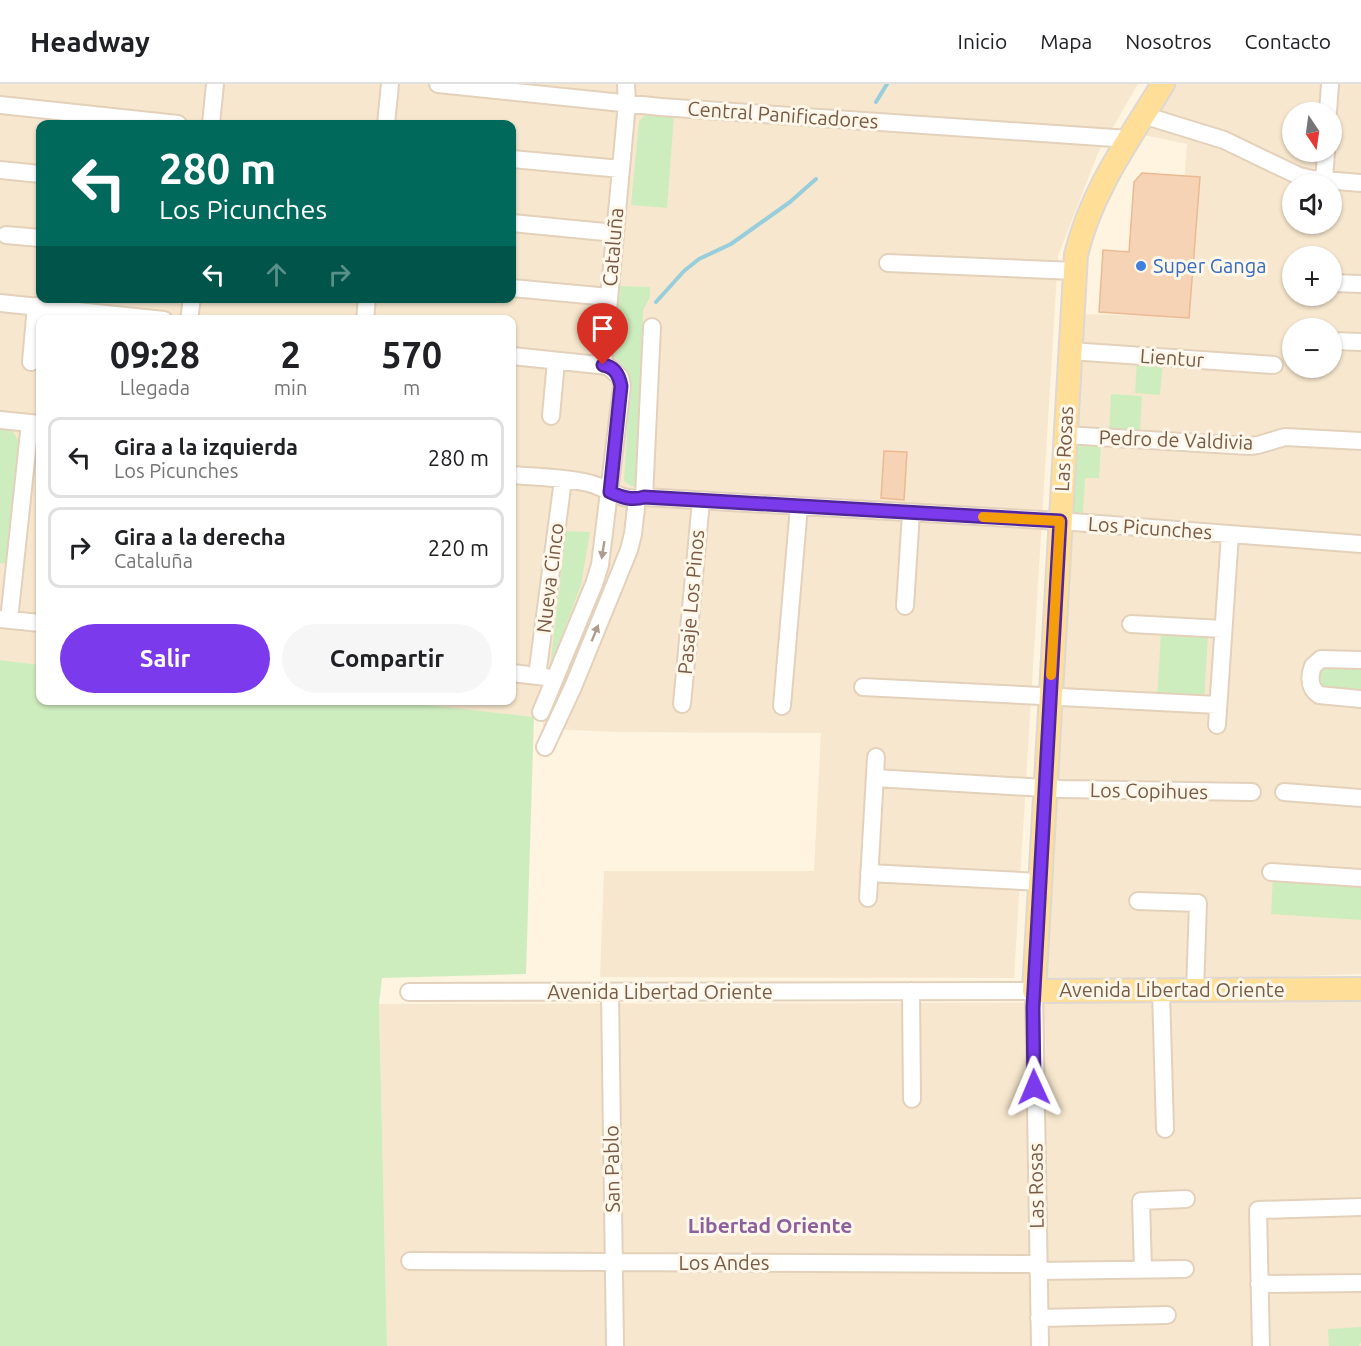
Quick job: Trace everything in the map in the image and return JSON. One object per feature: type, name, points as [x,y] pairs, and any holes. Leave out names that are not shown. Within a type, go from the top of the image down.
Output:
[{"type":"main road","name":"Las Rosas","points":[[1034,991],[1074,271],[1080,238],[1092,204],[1163,84]]},
{"type":"main road","name":"Avenida Libertad Oriente","points":[[1034,991],[1361,989]]},
{"type":"street","points":[[211,120],[215,84]]},
{"type":"street","points":[[386,120],[390,84]]},
{"type":"street","name":"Central Panificadores","points":[[438,84],[627,103],[1129,139]]},
{"type":"street","name":"Cataluña","points":[[603,365],[627,84]]},
{"type":"street","points":[[1329,102],[1330,84]]},
{"type":"street","points":[[0,105],[141,120]]},
{"type":"street","points":[[1143,115],[1224,140],[1295,174]]},
{"type":"street","points":[[516,159],[621,169]]},
{"type":"street","points":[[0,170],[36,174]]},
{"type":"street","points":[[1342,182],[1361,183]]},
{"type":"street","points":[[516,223],[615,233]]},
{"type":"street","points":[[6,235],[36,238]]},
{"type":"street","points":[[888,263],[1074,271]]},
{"type":"street","points":[[1342,283],[1361,284]]},
{"type":"street","points":[[516,288],[609,297]]},
{"type":"street","points":[[0,303],[91,315]]},
{"type":"street","points":[[31,362],[36,306]]},
{"type":"street","points":[[545,747],[573,687],[629,550],[641,498],[652,327]]},
{"type":"street","points":[[1342,341],[1361,342]]},
{"type":"street","name":"Lientur","points":[[1070,351],[1274,365]]},
{"type":"street","points":[[516,356],[603,365],[614,370],[620,377],[621,386],[600,565],[541,712]]},
{"type":"street","points":[[551,416],[556,361]]},
{"type":"street","points":[[0,420],[35,424],[5,620],[36,623]]},
{"type":"street","name":"Pedro de Valdivia","points":[[1065,435],[1249,446],[1258,446],[1285,437],[1361,441]]},
{"type":"street","name":"Los Picunches","points":[[516,475],[590,483],[625,498],[1060,521],[1361,544]]},
{"type":"street","name":"Nueva Cinco","points":[[537,676],[562,480]]},
{"type":"street","name":"Pasaje Los Pinos","points":[[682,704],[701,501]]},
{"type":"street","points":[[782,706],[799,506]]},
{"type":"street","points":[[905,606],[911,513]]},
{"type":"street","points":[[1217,725],[1230,534]]},
{"type":"street","points":[[1131,624],[1223,629]]},
{"type":"street","points":[[1361,660],[1321,659],[1313,666],[1311,687],[1319,695],[1361,699]]},
{"type":"street","points":[[516,673],[555,680],[573,687]]},
{"type":"street","points":[[863,687],[1218,705]]},
{"type":"street","points":[[868,898],[876,757]]},
{"type":"street","name":"Los Copihues","points":[[875,778],[1045,788],[1252,792]]},
{"type":"street","points":[[1284,792],[1361,798]]},
{"type":"street","points":[[1271,872],[1361,878]]},
{"type":"street","points":[[869,873],[1040,882]]},
{"type":"street","points":[[1138,901],[1198,903],[1195,991]]},
{"type":"street","points":[[911,991],[912,1099]]},
{"type":"street","name":"Avenida Libertad Oriente","points":[[409,992],[1034,991]]},
{"type":"street","name":"Las Rosas","points":[[1034,991],[1040,1346]]},
{"type":"street","points":[[1161,991],[1165,1129]]},
{"type":"street","name":"San Pablo","points":[[610,993],[615,1346]]},
{"type":"street","points":[[1143,1269],[1141,1201],[1186,1199]]},
{"type":"street","points":[[1260,1346],[1258,1210],[1361,1207]]},
{"type":"street","name":"Los Andes","points":[[410,1262],[614,1262],[1185,1269]]},
{"type":"street","points":[[1259,1284],[1361,1283]]},
{"type":"street","points":[[1039,1318],[1167,1315]]},
{"type":"shaded area","points":[[0,84],[1138,84],[1098,153],[1058,256],[1014,978],[600,977],[604,871],[814,871],[821,733],[620,732],[543,729],[543,718],[419,705],[516,705],[516,315],[36,315],[36,664],[0,660]]},
{"type":"shaded area","points":[[1157,84],[1361,84],[1361,974],[1039,985],[1069,314],[1174,316],[1187,144],[1129,132]]},
{"type":"shaded area","points":[[1361,1002],[1361,1346],[387,1346],[379,1004]]},
{"type":"green space","points":[[646,114],[674,116],[667,208],[631,205],[639,121]]},
{"type":"green space","points":[[620,286],[650,287],[650,297],[643,311],[639,487],[631,486],[624,481],[630,385],[622,366],[614,357]]},
{"type":"green space","points":[[1137,360],[1163,362],[1160,395],[1135,393]]},
{"type":"green space","points":[[1111,394],[1142,396],[1140,433],[1109,432]]},
{"type":"green space","points":[[0,428],[11,429],[19,441],[7,564],[0,563]]},
{"type":"green space","points":[[1066,443],[1101,445],[1099,478],[1085,478],[1083,513],[1063,512]]},
{"type":"green space","points":[[566,531],[590,532],[581,585],[550,667]]},
{"type":"green space","points":[[1161,633],[1208,635],[1204,701],[1157,698]]},
{"type":"green space","points":[[0,660],[36,664],[36,705],[426,705],[534,717],[526,974],[382,978],[379,1004],[387,1346],[0,1346]]},
{"type":"green space","points":[[1324,665],[1361,667],[1361,693],[1322,692],[1317,686],[1318,671]]},
{"type":"green space","points":[[1273,877],[1361,883],[1361,920],[1271,914]]},
{"type":"green space","points":[[1361,1327],[1359,1346],[1329,1346],[1328,1329]]},
{"type":"building","points":[[1142,173],[1200,177],[1189,318],[1099,312],[1103,250],[1129,252],[1134,182]]},
{"type":"building","points":[[884,451],[907,452],[904,500],[881,498]]},
{"type":"waterway","points":[[876,102],[887,84]]},
{"type":"waterway","points":[[656,302],[684,271],[699,259],[731,244],[790,202],[816,179]]},
{"type":"slow traffic","points":[[983,517],[1060,521],[1051,675]]},
{"type":"place","name":"Super Ganga","points":[[1141,266]]},
{"type":"district","name":"Libertad Oriente","points":[[770,1226]]},
{"type":"route","points":[[603,365],[614,370],[620,377],[610,492],[619,496],[637,499],[644,497],[1060,521],[1033,1008],[1034,1087]]}]
